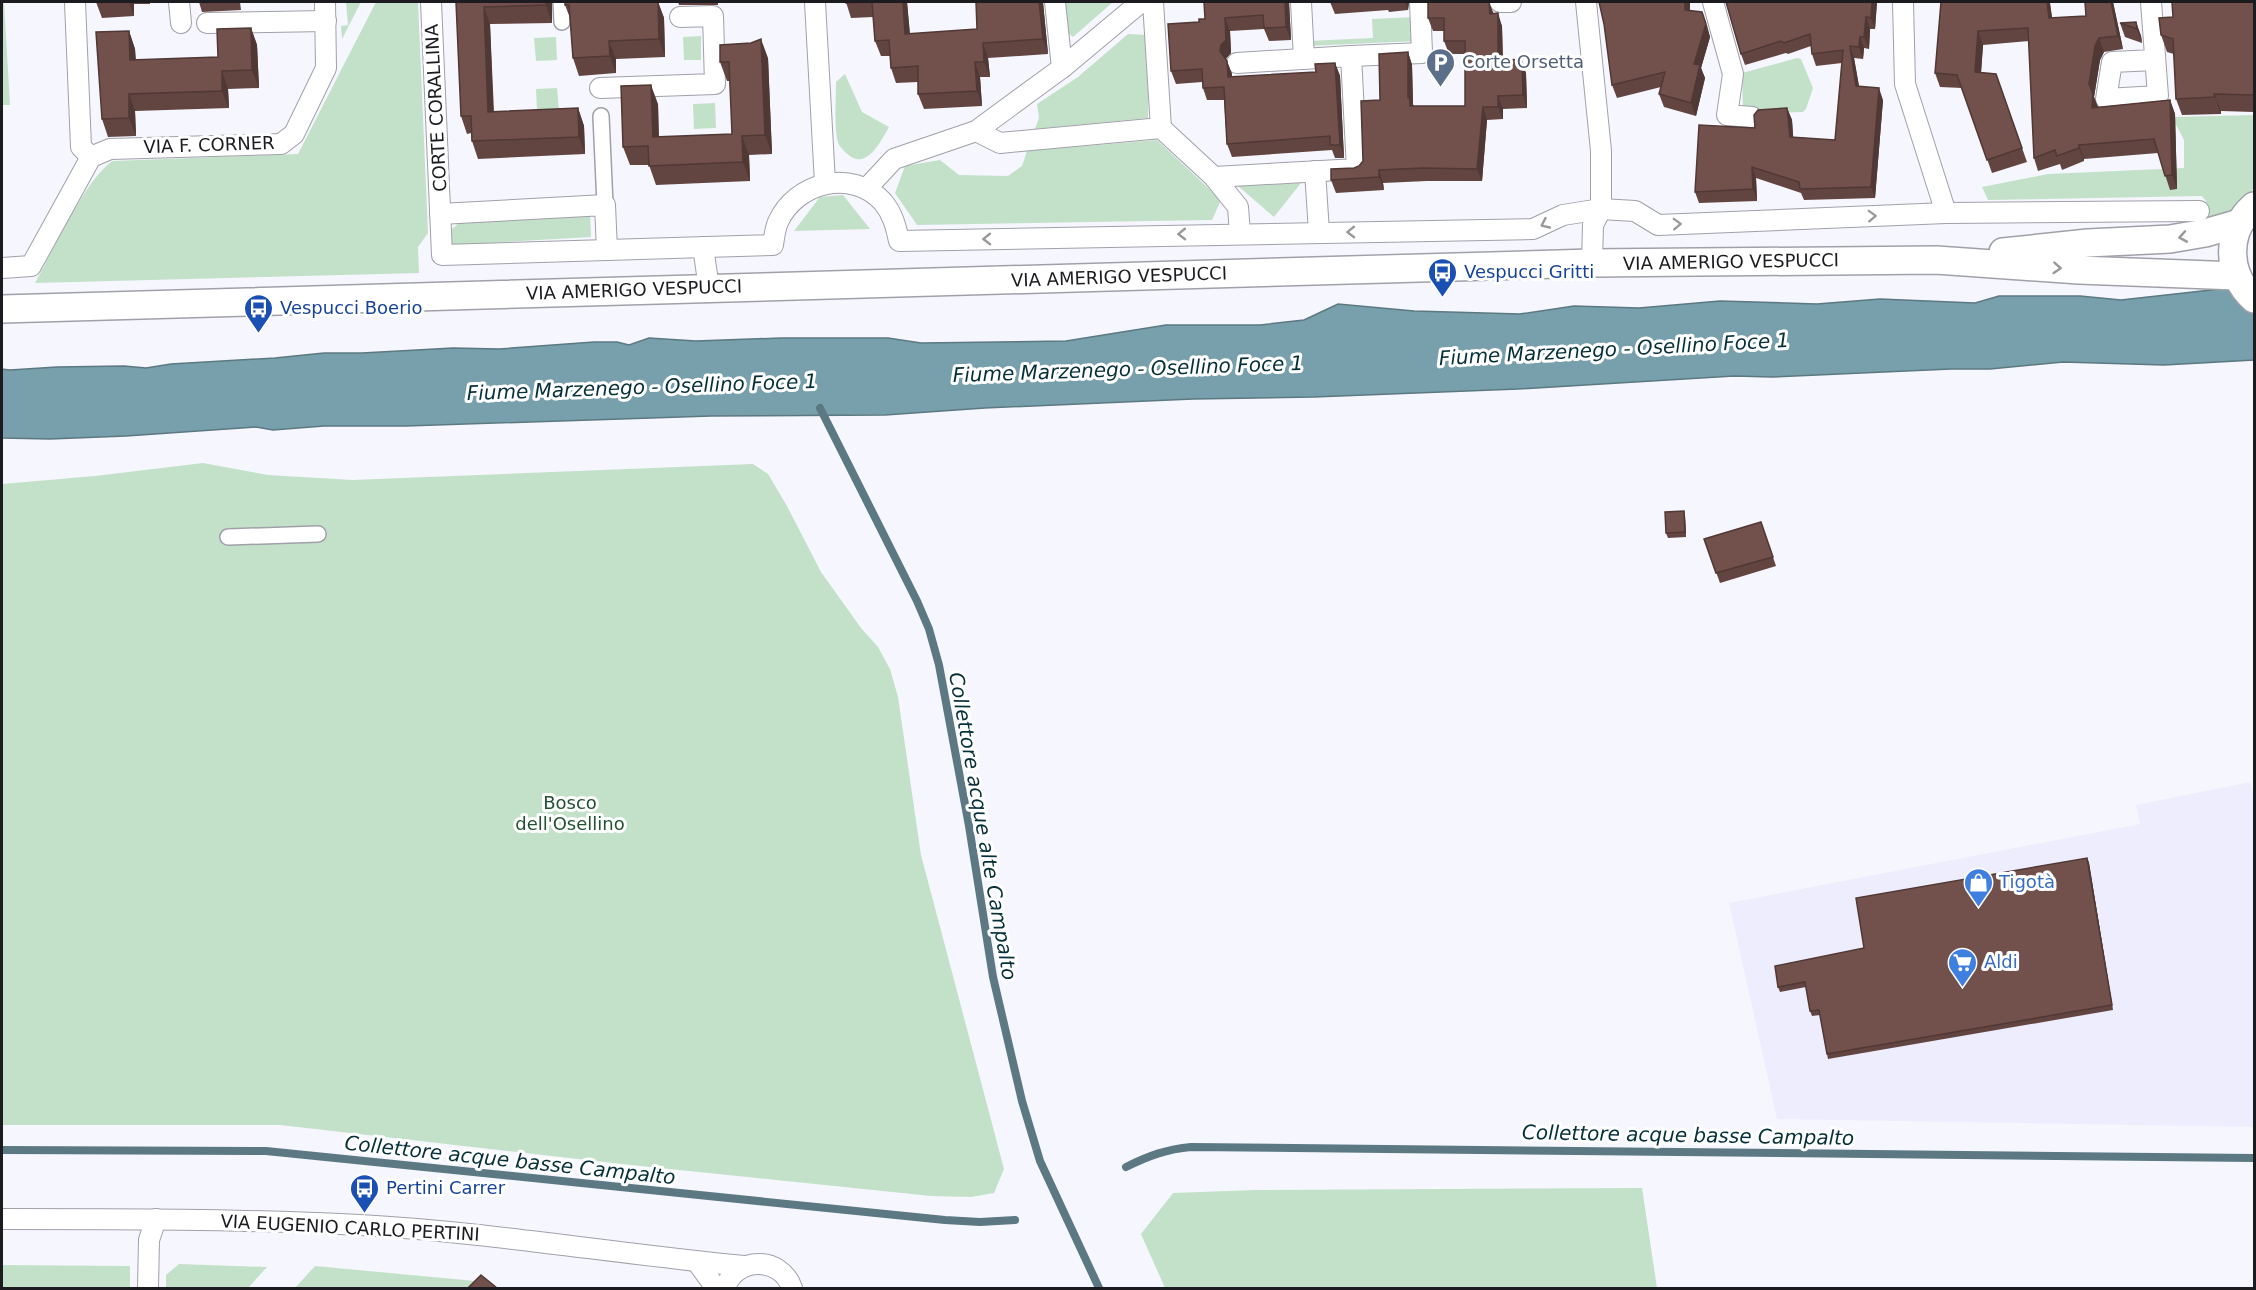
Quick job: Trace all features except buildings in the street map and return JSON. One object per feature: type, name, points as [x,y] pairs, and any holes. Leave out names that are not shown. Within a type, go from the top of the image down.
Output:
[{"type":"main road","points":[[1936,260],[2088,243],[2170,239],[2205,233],[2247,214]]},
{"type":"main road","points":[[2245,287],[2232,249],[2247,214]]},
{"type":"main road","name":"VIA AMERIGO VESPUCCI","points":[[2,309],[1592,263],[1936,260],[2079,270],[2245,287]]},
{"type":"street","points":[[2,267],[31,266],[91,158],[81,147],[75,2]]},
{"type":"street","points":[[179,2],[181,23]]},
{"type":"street","name":"CORTE CORALLINA","points":[[431,2],[442,255],[607,250]]},
{"type":"street","points":[[561,2],[562,22]]},
{"type":"street","points":[[815,2],[825,183]]},
{"type":"street","points":[[1055,2],[1062,68]]},
{"type":"street","points":[[866,189],[894,159],[976,131],[1062,68],[1141,2]]},
{"type":"street","points":[[1153,2],[1161,128],[1214,177],[1238,207],[1240,233]]},
{"type":"street","points":[[1301,2],[1304,59]]},
{"type":"street","points":[[1238,63],[1422,52],[1420,2]]},
{"type":"street","points":[[1500,2],[1511,2]]},
{"type":"street","points":[[1586,2],[1601,151],[1601,210],[1593,225],[1592,263]]},
{"type":"street","points":[[1713,2],[1733,74],[1727,115],[1752,117]]},
{"type":"street","points":[[1903,2],[1905,84],[1946,213]]},
{"type":"street","points":[[2151,2],[2155,60]]},
{"type":"street","points":[[207,23],[325,11]]},
{"type":"street","name":"VIA F. CORNER","points":[[91,158],[110,149],[281,144],[294,134],[326,68],[325,11]]},
{"type":"street","points":[[600,88],[715,88],[713,16],[680,17]]},
{"type":"street","points":[[714,52],[736,51]]},
{"type":"street","points":[[1214,177],[1357,169],[1351,56]]},
{"type":"street","points":[[601,116],[607,250],[773,245],[777,223],[788,205],[804,191],[825,183],[846,183],[866,189],[883,202],[894,220],[899,241],[1533,229],[1563,215],[1601,210],[1635,212],[1658,225],[1946,213],[2199,211]]},
{"type":"street","points":[[976,131],[1000,142],[1161,128]]},
{"type":"street","points":[[1315,171],[1319,232]]},
{"type":"street","name":"CORTE CORALLINA","points":[[440,214],[605,205]]},
{"type":"street","points":[[703,247],[709,288]]},
{"type":"street","points":[[228,537],[318,534]]},
{"type":"street","name":"VIA EUGENIO CARLO PERTINI","points":[[2,1219],[156,1219],[361,1225],[466,1234],[697,1262],[744,1266],[765,1264],[783,1273],[792,1288]]},
{"type":"street","points":[[148,1288],[149,1240],[156,1219]]},
{"type":"street","points":[[697,1262],[716,1288]]},
{"type":"street","points":[[725,1288],[728,1280],[744,1266]]},
{"type":"shaded area","points":[[2250,782],[2254,799],[2254,1127],[1777,1119],[1729,903],[2140,824],[2136,805]]},
{"type":"green space","points":[[2,2],[4,2],[10,105],[2,105]]},
{"type":"green space","points":[[346,2],[361,2],[342,39],[341,26],[348,25]]},
{"type":"green space","points":[[376,2],[418,2],[428,233],[418,247],[419,273],[35,283],[81,199],[92,182],[113,161],[298,154]]},
{"type":"green space","points":[[1063,2],[1113,2],[1073,37],[1065,31]]},
{"type":"green space","points":[[1416,17],[1417,41],[1308,46],[1308,41],[1373,38],[1372,19]]},
{"type":"green space","points":[[1128,34],[1149,35],[1148,118],[1035,129],[1039,118],[1037,104],[1078,77]]},
{"type":"green space","points":[[701,36],[701,60],[684,60],[683,37]]},
{"type":"green space","points":[[556,37],[557,60],[536,61],[534,38]]},
{"type":"green space","points":[[1797,58],[1801,59],[1813,88],[1806,109],[1803,112],[1743,114],[1742,73]]},
{"type":"green space","points":[[845,74],[862,112],[889,127],[874,151],[863,159],[850,156],[838,142],[836,82]]},
{"type":"green space","points":[[557,88],[559,110],[537,111],[536,89]]},
{"type":"green space","points":[[715,103],[716,128],[694,129],[693,104]]},
{"type":"green space","points":[[2254,115],[2254,186],[2243,203],[2217,217],[2187,224],[2201,212],[2206,201],[2202,196],[1988,200],[1982,187],[2048,174],[2184,168],[2184,140],[2172,117]]},
{"type":"green space","points":[[1157,140],[1221,200],[1212,220],[917,225],[895,193],[905,166],[940,160],[959,175],[1008,176],[1022,166],[1027,151]]},
{"type":"green space","points":[[1301,183],[1274,217],[1238,186]]},
{"type":"green space","points":[[843,195],[870,229],[794,231],[820,197]]},
{"type":"green space","points":[[590,213],[591,237],[452,245],[452,229],[462,220]]},
{"type":"green space","name":"Bosco dell'Osellino","points":[[203,463],[268,475],[353,480],[753,464],[768,474],[821,572],[861,628],[878,647],[890,669],[898,697],[921,855],[1004,1169],[994,1193],[971,1197],[931,1196],[280,1125],[2,1125],[2,484]]},
{"type":"green space","points":[[1642,1188],[1657,1288],[1165,1288],[1141,1234],[1173,1193],[1255,1190]]},
{"type":"green space","points":[[179,1264],[267,1267],[248,1288],[166,1288],[166,1275]]},
{"type":"green space","points":[[2,1265],[130,1266],[130,1288],[2,1288]]},
{"type":"green space","points":[[315,1266],[475,1281],[483,1288],[295,1288]]},
{"type":"water","name":"Fiume Marzenego - Osellino Foce 1","points":[[2220,289],[2254,289],[2254,360],[2164,365],[2063,362],[1990,369],[1772,377],[1734,376],[1518,389],[1193,399],[985,408],[885,415],[711,416],[406,426],[324,426],[273,430],[256,427],[126,436],[2,438],[2,369],[124,366],[146,368],[171,364],[324,353],[453,348],[499,349],[594,342],[617,342],[629,345],[649,338],[696,341],[888,338],[921,343],[1066,341],[1166,325],[1260,325],[1304,320],[1338,304],[1414,311],[1520,314],[1574,306],[1639,308],[1720,301],[1817,304],[1880,299],[1975,303],[1999,296],[2080,296],[2121,300]]},
{"type":"waterway","name":"Collettore acque alte Campalto","points":[[820,408],[929,629],[939,665],[969,826],[993,977],[1022,1101],[1040,1161],[1099,1288]]},
{"type":"waterway","name":"Collettore acque basse Campalto","points":[[1126,1167],[1174,1149],[1191,1147],[2254,1158]]},
{"type":"waterway","name":"Collettore acque basse Campalto","points":[[2,1150],[266,1151],[945,1220],[980,1222],[1015,1220]]},
{"type":"place","name":"Corte Orsetta","points":[[1441,88]]},
{"type":"place","name":"Vespucci Gritti","points":[[1443,298]]},
{"type":"place","name":"Vespucci Boerio","points":[[259,334]]},
{"type":"place","name":"Tigotà","points":[[1978,908]]},
{"type":"place","name":"Aldi","points":[[1963,988]]},
{"type":"place","name":"Pertini Carrer","points":[[365,1214]]}]
